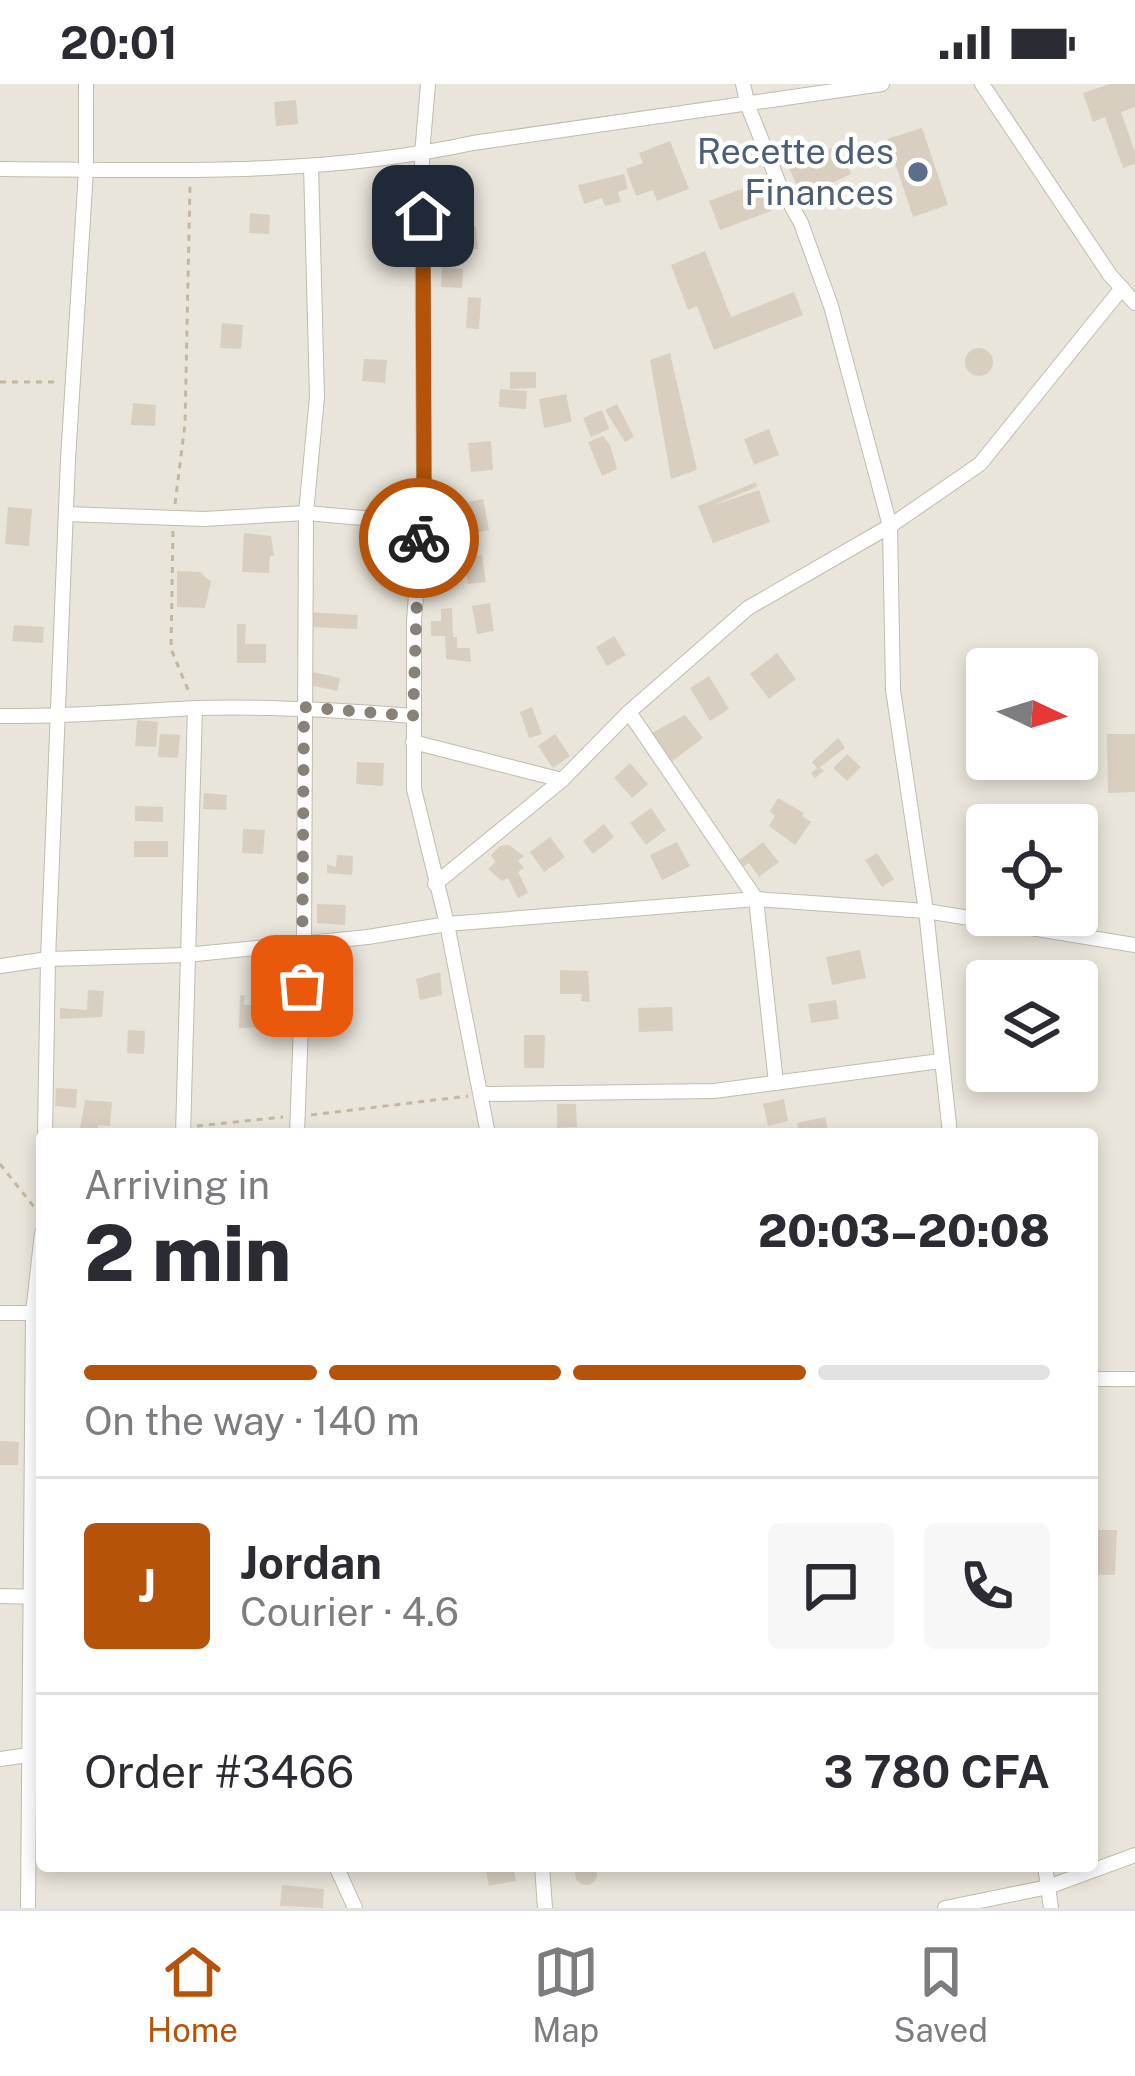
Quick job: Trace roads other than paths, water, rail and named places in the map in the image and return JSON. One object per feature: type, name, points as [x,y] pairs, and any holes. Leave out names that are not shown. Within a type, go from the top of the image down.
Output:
[{"type":"street","points":[[45,1128],[48,958],[86,170],[86,84]]},
{"type":"street","points":[[428,84],[422,154],[425,422],[414,789],[447,924],[487,1128]]},
{"type":"street","points":[[743,84],[831,306],[890,526],[892,690],[926,911],[949,1128]]},
{"type":"street","points":[[0,170],[277,170],[422,154],[882,84]]},
{"type":"street","points":[[982,84],[1135,303]]},
{"type":"street","points":[[297,1128],[304,942],[306,513],[317,398],[311,166]]},
{"type":"street","points":[[435,884],[562,781],[629,712],[748,608],[890,526],[980,464],[1122,288]]},
{"type":"street","points":[[66,514],[173,518],[306,513],[420,523]]},
{"type":"street","points":[[0,716],[304,707],[413,716]]},
{"type":"street","points":[[184,1128],[195,708]]},
{"type":"street","points":[[629,712],[756,899],[776,1083]]},
{"type":"street","points":[[412,742],[562,781]]},
{"type":"street","points":[[0,966],[48,958],[186,955],[447,924],[756,899],[926,911],[1135,945]]},
{"type":"street","points":[[482,1094],[662,1094],[940,1060]]},
{"type":"street","points":[[0,1313],[36,1313]]},
{"type":"street","points":[[1098,1378],[1135,1379]]},
{"type":"street","points":[[0,1596],[36,1598]]},
{"type":"street","points":[[0,1759],[36,1754]]},
{"type":"street","points":[[28,1908],[36,1771]]},
{"type":"street","points":[[1098,1869],[1135,1855]]},
{"type":"street","points":[[339,1872],[356,1908]]},
{"type":"street","points":[[542,1872],[545,1908]]},
{"type":"street","points":[[1047,1872],[1051,1908]]},
{"type":"street","points":[[945,1908],[1048,1887],[1089,1872]]},
{"type":"place","name":"Recette des Finances","points":[[918,172]]}]
